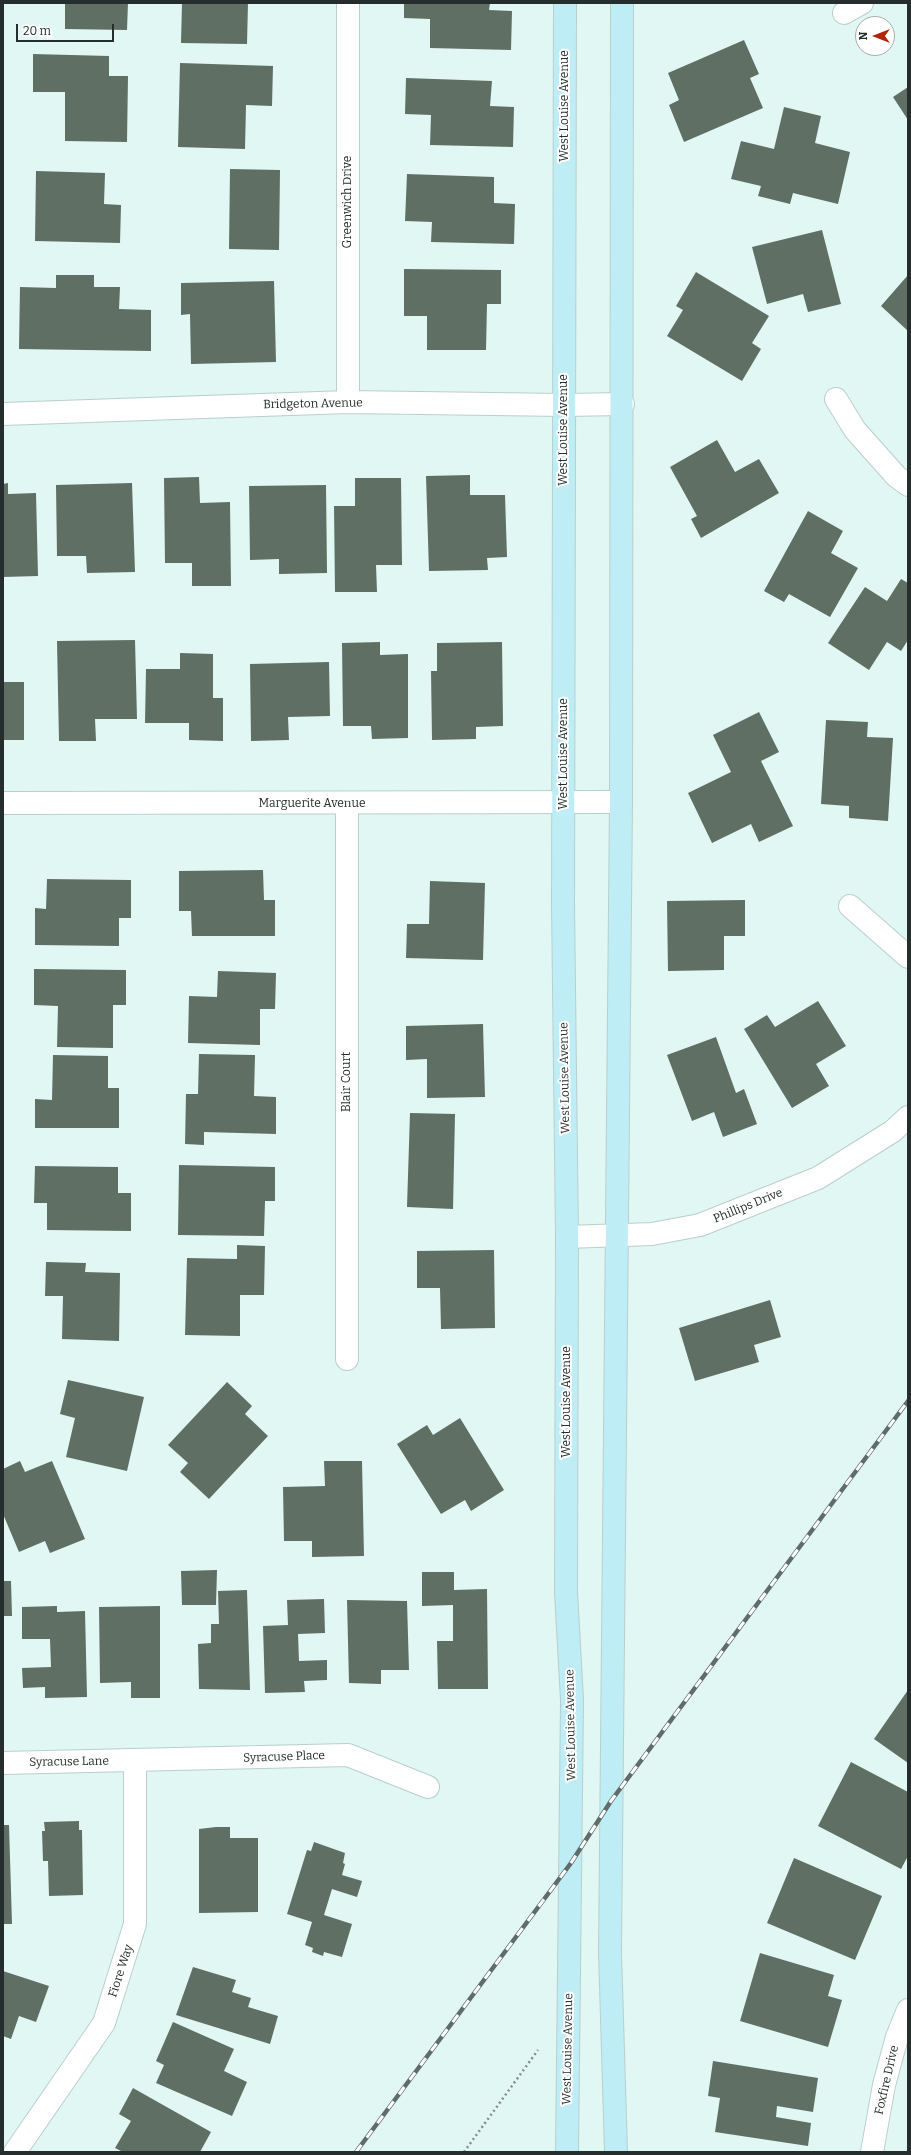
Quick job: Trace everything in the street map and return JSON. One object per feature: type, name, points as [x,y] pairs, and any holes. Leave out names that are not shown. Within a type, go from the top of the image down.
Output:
[{"type":"main road","name":"West Louise Avenue","points":[[565,3],[563,904],[567,1237],[566,1592],[572,1708],[567,2152]]},
{"type":"main road","points":[[616,2152],[610,1952],[621,802],[623,404],[622,3]]},
{"type":"street","name":"Greenwich Drive","points":[[348,3],[348,402]]},
{"type":"street","points":[[836,399],[855,430],[896,476],[908,485]]},
{"type":"street","name":"Bridgeton Avenue","points":[[3,414],[348,402],[564,405],[623,404]]},
{"type":"street","name":"Marguerite Avenue","points":[[3,803],[346,804],[564,801],[621,802]]},
{"type":"street","name":"Blair Court","points":[[346,804],[346,1359]]},
{"type":"street","points":[[850,906],[908,957]]},
{"type":"street","name":"Phillips Drive","points":[[567,1237],[652,1234],[700,1225],[818,1178],[893,1131],[908,1117]]},
{"type":"street","name":"Syracuse Place","points":[[135,1761],[348,1755],[428,1787]]},
{"type":"street","name":"Syracuse Lane","points":[[3,1763],[135,1761]]},
{"type":"street","name":"Fiore Way","points":[[15,2152],[104,2023],[135,1924],[135,1761]]},
{"type":"street","name":"Foxfire Drive","points":[[872,2152],[884,2085],[897,2037],[908,2010]]},
{"type":"path","points":[[464,2152],[538,2050]]},
{"type":"building","points":[[65,3],[128,3],[127,30],[65,29]]},
{"type":"building","points":[[182,3],[248,3],[247,44],[181,43]]},
{"type":"building","points":[[404,3],[490,3],[489,10],[512,11],[511,50],[430,48],[430,19],[404,18]]},
{"type":"building","points":[[744,40],[759,74],[750,78],[763,108],[684,142],[669,105],[679,100],[668,73]]},
{"type":"building","points":[[33,54],[109,56],[109,76],[128,76],[127,142],[65,141],[65,92],[33,92]]},
{"type":"building","points":[[180,63],[273,66],[272,106],[246,105],[245,149],[178,147]]},
{"type":"building","points":[[406,78],[492,81],[490,106],[514,107],[513,147],[430,145],[431,115],[405,114]]},
{"type":"building","points":[[908,87],[908,120],[893,97]]},
{"type":"building","points":[[784,107],[821,116],[815,143],[850,152],[838,204],[793,193],[790,204],[758,196],[761,186],[731,179],[741,141],[774,149]]},
{"type":"building","points":[[230,169],[280,170],[279,250],[229,249]]},
{"type":"building","points":[[36,171],[105,173],[104,204],[121,205],[120,243],[35,241]]},
{"type":"building","points":[[407,174],[494,177],[494,203],[515,204],[514,244],[431,242],[432,222],[405,221]]},
{"type":"building","points":[[822,230],[841,304],[808,312],[803,294],[767,304],[752,247]]},
{"type":"building","points":[[404,269],[501,270],[501,304],[487,304],[486,350],[427,350],[427,316],[404,316]]},
{"type":"building","points":[[696,272],[769,316],[752,343],[761,349],[742,381],[667,336],[683,310],[676,306]]},
{"type":"building","points":[[56,275],[94,275],[94,287],[120,287],[119,309],[151,310],[151,351],[19,349],[20,287],[56,288]]},
{"type":"building","points":[[908,275],[908,331],[881,306]]},
{"type":"building","points":[[274,281],[276,362],[191,364],[190,314],[181,315],[181,283]]},
{"type":"building","points":[[717,440],[735,472],[759,459],[779,493],[701,538],[691,519],[697,516],[670,467]]},
{"type":"building","points":[[470,475],[470,495],[505,495],[507,557],[487,558],[488,570],[429,571],[426,476]]},
{"type":"building","points":[[199,477],[200,503],[230,502],[231,586],[192,586],[192,563],[165,563],[164,478]]},
{"type":"building","points":[[355,478],[401,478],[402,565],[376,565],[377,592],[335,592],[334,506],[355,506]]},
{"type":"building","points":[[8,483],[8,494],[36,493],[38,576],[3,577],[3,484]]},
{"type":"building","points":[[132,483],[135,572],[87,573],[86,556],[57,556],[56,485]]},
{"type":"building","points":[[326,485],[327,573],[279,574],[279,559],[250,560],[249,486]]},
{"type":"building","points":[[808,511],[843,531],[831,553],[858,568],[830,617],[789,594],[784,602],[764,591]]},
{"type":"building","points":[[901,579],[908,583],[908,640],[901,651],[887,642],[869,670],[828,643],[865,587],[887,601]]},
{"type":"building","points":[[135,640],[137,719],[95,719],[96,741],[59,741],[57,641]]},
{"type":"building","points":[[380,642],[380,655],[408,654],[408,738],[372,739],[371,726],[343,726],[342,643]]},
{"type":"building","points":[[502,642],[503,726],[476,727],[476,739],[432,740],[431,671],[437,671],[437,643]]},
{"type":"building","points":[[180,653],[213,654],[213,698],[223,698],[223,741],[189,740],[189,723],[145,723],[146,669],[180,669]]},
{"type":"building","points":[[329,662],[330,716],[288,717],[289,740],[251,741],[250,664]]},
{"type":"building","points":[[3,682],[24,682],[24,740],[3,740]]},
{"type":"building","points":[[759,712],[779,752],[761,761],[793,826],[759,842],[751,824],[712,843],[688,793],[731,772],[713,735]]},
{"type":"building","points":[[826,720],[868,722],[867,737],[893,738],[888,821],[849,818],[849,806],[821,804]]},
{"type":"building","points":[[263,870],[264,900],[275,900],[275,936],[192,936],[191,911],[179,911],[179,871]]},
{"type":"building","points":[[47,879],[131,880],[131,918],[119,918],[119,946],[35,945],[35,908],[46,909]]},
{"type":"building","points":[[430,881],[485,883],[483,960],[406,958],[407,924],[429,924]]},
{"type":"building","points":[[745,900],[745,936],[724,936],[724,970],[668,971],[667,901]]},
{"type":"building","points":[[34,969],[126,970],[126,1005],[113,1005],[113,1048],[57,1047],[58,1006],[34,1005]]},
{"type":"building","points":[[218,971],[276,973],[275,1009],[260,1009],[260,1045],[188,1043],[189,996],[217,997]]},
{"type":"building","points":[[818,1001],[846,1046],[816,1064],[829,1086],[792,1108],[744,1029],[767,1015],[775,1027]]},
{"type":"building","points":[[483,1024],[485,1097],[427,1098],[427,1059],[406,1060],[406,1026]]},
{"type":"building","points":[[716,1037],[736,1093],[744,1089],[757,1124],[723,1137],[714,1112],[692,1121],[667,1055]]},
{"type":"building","points":[[199,1054],[255,1055],[254,1096],[276,1097],[276,1134],[204,1132],[204,1145],[185,1144],[186,1094],[198,1094]]},
{"type":"building","points":[[53,1055],[108,1056],[108,1088],[119,1088],[119,1128],[35,1128],[35,1099],[52,1100]]},
{"type":"building","points":[[410,1113],[455,1114],[453,1209],[407,1207]]},
{"type":"building","points":[[179,1165],[275,1167],[275,1201],[265,1201],[264,1236],[178,1235]]},
{"type":"building","points":[[35,1166],[118,1167],[118,1193],[131,1193],[131,1231],[47,1230],[47,1203],[34,1203]]},
{"type":"building","points":[[237,1245],[265,1246],[264,1295],[240,1295],[240,1336],[185,1335],[187,1258],[237,1259]]},
{"type":"building","points":[[494,1250],[495,1328],[441,1329],[440,1288],[417,1288],[417,1251]]},
{"type":"building","points":[[46,1262],[86,1263],[85,1272],[120,1273],[119,1341],[62,1339],[63,1296],[45,1296]]},
{"type":"building","points":[[770,1300],[781,1337],[754,1345],[759,1362],[695,1381],[679,1328]]},
{"type":"building","points":[[68,1380],[144,1397],[127,1471],[66,1457],[75,1418],[60,1414]]},
{"type":"building","points":[[227,1382],[252,1406],[245,1414],[268,1436],[209,1499],[180,1472],[188,1463],[168,1445]]},
{"type":"building","points":[[460,1418],[504,1490],[471,1511],[465,1500],[441,1514],[397,1444],[427,1425],[433,1435]]},
{"type":"building","points":[[20,1461],[25,1472],[52,1461],[85,1539],[50,1553],[45,1541],[19,1552],[3,1514],[3,1469]]},
{"type":"building","points":[[324,1461],[362,1461],[364,1556],[312,1557],[312,1541],[284,1541],[283,1487],[325,1486]]},
{"type":"building","points":[[217,1570],[216,1605],[182,1605],[181,1571]]},
{"type":"building","points":[[422,1572],[454,1572],[454,1590],[487,1589],[488,1689],[438,1689],[437,1641],[453,1641],[453,1605],[422,1606]]},
{"type":"building","points":[[3,1581],[11,1581],[12,1616],[3,1616]]},
{"type":"building","points":[[247,1590],[250,1690],[199,1689],[198,1644],[211,1643],[211,1624],[219,1624],[218,1591]]},
{"type":"building","points":[[324,1599],[325,1633],[298,1634],[299,1661],[327,1660],[327,1680],[304,1681],[305,1692],[265,1693],[263,1626],[288,1625],[287,1600]]},
{"type":"building","points":[[347,1600],[407,1601],[409,1670],[381,1670],[381,1684],[349,1683]]},
{"type":"building","points":[[57,1606],[57,1612],[85,1611],[87,1697],[45,1698],[45,1687],[23,1688],[22,1668],[51,1667],[50,1639],[22,1639],[22,1607]]},
{"type":"building","points":[[160,1606],[160,1698],[131,1698],[131,1682],[100,1683],[99,1607]]},
{"type":"building","points":[[908,1690],[908,1763],[874,1739]]},
{"type":"building","points":[[851,1762],[908,1792],[908,1856],[901,1869],[818,1826]]},
{"type":"building","points":[[79,1821],[79,1830],[82,1830],[83,1895],[49,1896],[48,1861],[43,1861],[42,1831],[45,1831],[44,1822]]},
{"type":"building","points":[[3,1825],[9,1825],[12,1924],[3,1924]]},
{"type":"building","points":[[230,1827],[230,1838],[258,1838],[258,1912],[199,1913],[199,1829]]},
{"type":"building","points":[[314,1842],[345,1853],[343,1863],[345,1864],[342,1875],[362,1881],[357,1897],[332,1889],[324,1915],[352,1924],[342,1957],[324,1952],[323,1956],[312,1952],[313,1948],[305,1945],[312,1922],[287,1914],[307,1850],[311,1851]]},
{"type":"building","points":[[794,1858],[882,1896],[855,1960],[767,1923]]},
{"type":"building","points":[[760,1953],[834,1975],[828,1996],[842,2000],[828,2047],[740,2021]]},
{"type":"building","points":[[193,1967],[236,1980],[232,1992],[251,1998],[248,2007],[278,2016],[270,2044],[176,2015]]},
{"type":"building","points":[[3,1971],[49,1986],[36,2022],[19,2016],[11,2039],[3,2036]]},
{"type":"building","points":[[173,2022],[234,2049],[224,2071],[247,2082],[232,2116],[156,2083],[164,2065],[156,2061]]},
{"type":"building","points":[[713,2061],[818,2078],[813,2112],[777,2106],[776,2117],[811,2123],[808,2146],[715,2132],[720,2098],[708,2096]]},
{"type":"building","points":[[133,2088],[211,2132],[200,2152],[123,2152],[115,2148],[131,2121],[119,2114]]},
{"type":"railway","points":[[356,2152],[571,1863],[611,1801],[908,1401]]}]
